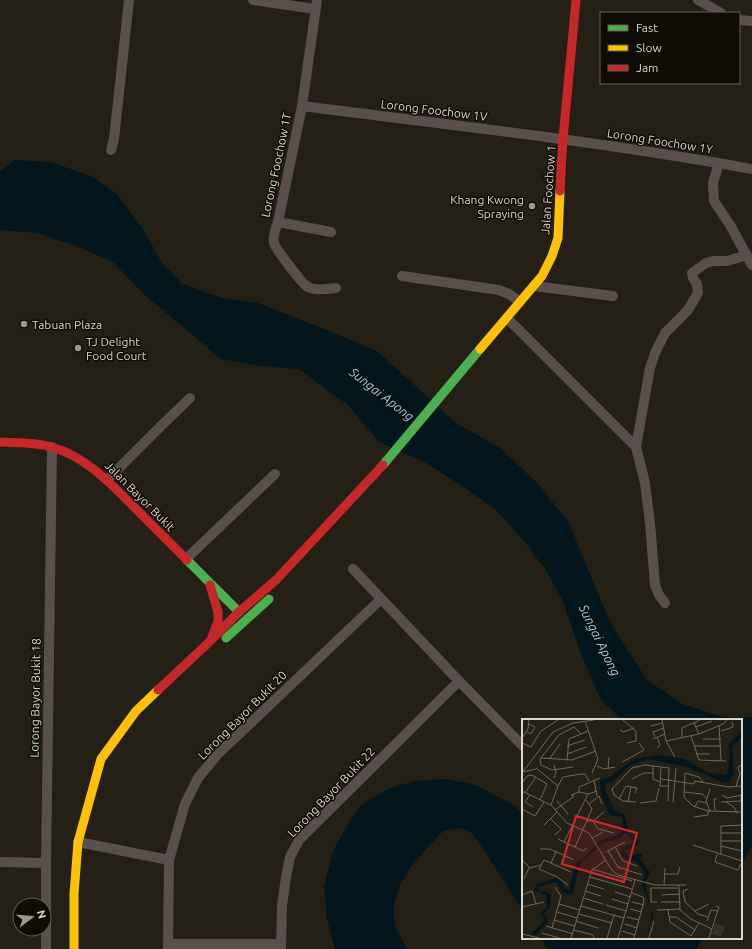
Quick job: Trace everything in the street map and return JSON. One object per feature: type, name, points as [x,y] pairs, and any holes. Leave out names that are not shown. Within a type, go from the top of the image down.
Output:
[{"type":"street","points":[[112,150],[129,0]]},
{"type":"street","name":"Lorong Foochow 1T","points":[[253,0],[316,4],[302,106],[274,237],[274,243],[299,279],[308,288],[336,288]]},
{"type":"street","name":"Jalan Foochow 1","points":[[74,949],[74,894],[78,842],[101,759],[136,711],[239,612],[274,582],[374,475],[542,276],[552,256],[558,238],[563,139],[576,0]]},
{"type":"street","points":[[698,0],[719,12]]},
{"type":"street","points":[[740,20],[752,21]]},
{"type":"street","name":"Lorong Foochow 1V","points":[[302,106],[563,139]]},
{"type":"street","name":"Lorong Foochow 1Y","points":[[563,139],[752,169]]},
{"type":"street","points":[[719,163],[713,183],[714,201],[730,225],[752,265]]},
{"type":"street","points":[[278,222],[331,232]]},
{"type":"street","points":[[665,604],[655,585],[645,482],[636,447],[650,368],[655,353],[665,333],[688,310],[698,293],[697,284],[692,278],[692,273],[706,263],[713,261],[727,261],[747,255]]},
{"type":"street","points":[[402,276],[499,290],[509,294],[520,302]]},
{"type":"street","points":[[534,286],[613,296]]},
{"type":"street","points":[[506,318],[636,447]]},
{"type":"street","points":[[107,480],[190,398]]},
{"type":"street","name":"Jalan Bayor Bukit","points":[[0,442],[33,443],[52,447],[75,456],[92,467],[107,480],[239,612]]},
{"type":"street","name":"Lorong Bayor Bukit 18","points":[[46,949],[52,447]]},
{"type":"street","points":[[186,559],[275,474]]},
{"type":"street","points":[[353,568],[381,600],[522,745]]},
{"type":"street","points":[[274,582],[276,591],[220,644],[208,643],[218,620],[218,612],[210,583],[227,595],[239,596],[251,594],[274,582]]},
{"type":"street","name":"Lorong Bayor Bukit 20","points":[[168,947],[169,860],[185,804],[198,778],[218,755],[381,600]]},
{"type":"street","name":"Lorong Bayor Bukit 22","points":[[281,946],[282,906],[286,877],[290,857],[299,840],[459,681]]},
{"type":"street","points":[[78,842],[169,860]]},
{"type":"street","points":[[0,862],[46,863]]},
{"type":"street","points":[[168,947],[281,946]]},
{"type":"water","name":"Sungai Apong","points":[[14,160],[51,162],[93,177],[117,194],[143,229],[162,263],[183,284],[222,298],[258,303],[377,351],[456,423],[500,448],[540,486],[569,523],[606,613],[624,645],[647,680],[682,704],[723,717],[752,717],[752,845],[742,863],[742,719],[621,719],[600,699],[580,651],[562,599],[545,569],[524,541],[495,509],[426,463],[379,442],[348,405],[299,369],[260,366],[221,359],[145,295],[113,262],[79,247],[37,233],[0,230],[0,172]]},
{"type":"water","points":[[444,779],[476,785],[515,806],[522,813],[522,909],[472,833],[461,828],[443,831],[410,868],[399,887],[393,908],[395,926],[407,949],[335,949],[327,918],[324,887],[333,851],[361,805],[390,788],[415,781]]},
{"type":"water","points":[[542,939],[702,939],[697,949],[548,949]]},
{"type":"traffic: fast","points":[[383,465],[480,349]]},
{"type":"traffic: fast","points":[[187,560],[239,612]]},
{"type":"traffic: fast","points":[[226,638],[269,599]]},
{"type":"traffic: slow","points":[[480,349],[542,276],[552,256],[558,238],[560,191]]},
{"type":"traffic: slow","points":[[74,949],[74,894],[78,842],[101,759],[136,711],[158,690]]},
{"type":"traffic: jam","points":[[560,191],[563,139],[576,0]]},
{"type":"traffic: jam","points":[[0,442],[46,445],[76,457],[107,480],[187,560]]},
{"type":"traffic: jam","points":[[158,690],[239,612],[277,579],[383,465]]},
{"type":"traffic: jam","points":[[210,585],[218,612],[218,621],[212,637]]},
{"type":"place","name":"Khang Kwong Spraying","points":[[532,206]]},
{"type":"place","name":"Tabuan Plaza","points":[[24,324]]},
{"type":"place","name":"TJ Delight Food Court","points":[[78,348]]}]
